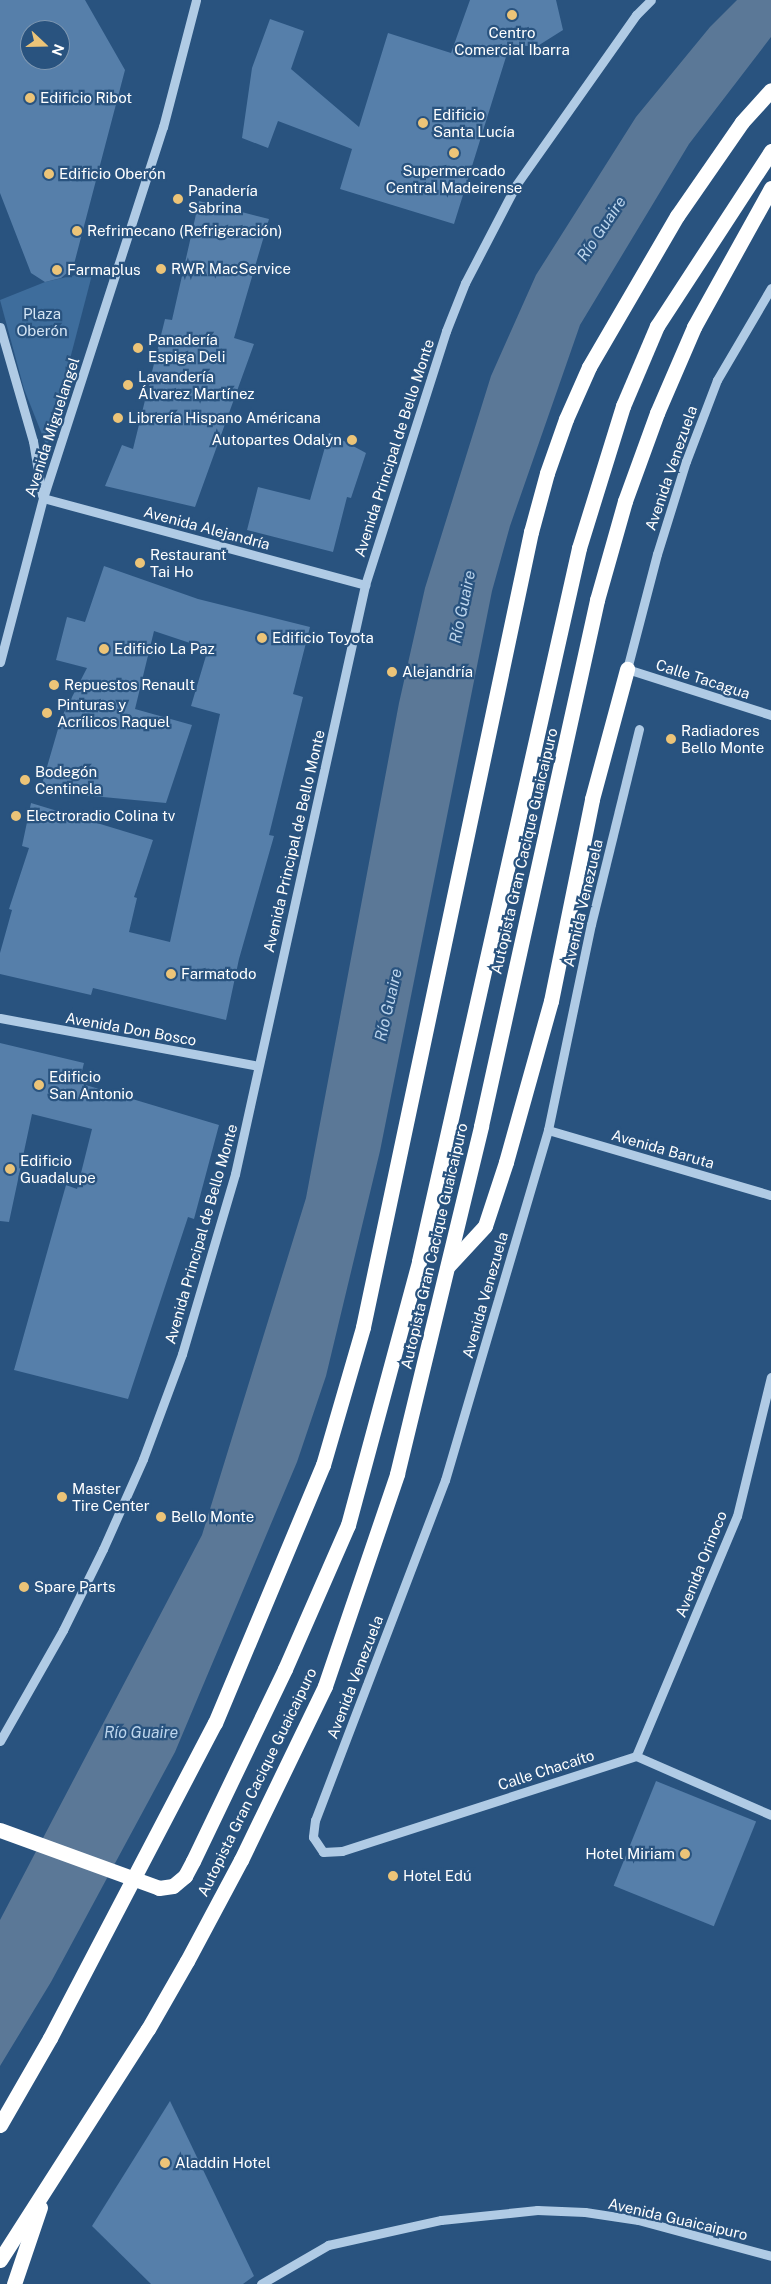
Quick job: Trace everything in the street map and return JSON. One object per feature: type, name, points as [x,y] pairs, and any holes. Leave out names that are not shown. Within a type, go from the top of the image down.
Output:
[{"type":"highway","points":[[0,2125],[50,2038],[215,1723],[323,1464],[363,1327],[532,532],[547,473],[566,419],[589,367],[678,216],[742,122],[771,90]]},
{"type":"highway","points":[[3,1830],[159,1888],[172,1886],[185,1876],[193,1861],[285,1669],[348,1525],[419,1261],[582,538],[622,406],[657,326],[771,151]]},
{"type":"highway","name":"Autopista Gran Cacique Guaicaipuro","points":[[0,2260],[148,2029],[187,1962],[242,1860],[325,1686],[397,1474],[448,1266],[597,600],[625,501],[657,413],[694,327],[771,188]]},
{"type":"highway","points":[[448,1266],[485,1226],[506,1162],[550,1001],[592,799],[627,669]]},
{"type":"highway","points":[[14,2284],[48,2183]]},
{"type":"street","name":"Avenida Miguelangel","points":[[0,662],[43,498],[163,127],[196,0]]},
{"type":"street","points":[[636,15],[641,0]]},
{"type":"street","name":"Avenida Principal de Bello Monte","points":[[0,1741],[63,1630],[143,1459],[182,1354],[235,1174],[365,585],[411,432],[465,283],[516,185],[636,15],[651,0]]},
{"type":"street","name":"Avenida Venezuela","points":[[627,669],[657,554],[690,452],[717,380],[771,288]]},
{"type":"street","points":[[0,327],[33,441],[43,498]]},
{"type":"street","name":"Avenida Alejandría","points":[[43,498],[365,585]]},
{"type":"street","name":"Calle Tacagua","points":[[627,669],[771,715]]},
{"type":"street","name":"Avenida Venezuela","points":[[323,1852],[313,1836],[315,1820],[445,1480],[548,1130],[591,924],[639,729]]},
{"type":"street","name":"Avenida Don Bosco","points":[[0,1018],[258,1066]]},
{"type":"street","name":"Avenida Baruta","points":[[548,1130],[771,1195]]},
{"type":"street","name":"Avenida Orinoco","points":[[636,1756],[737,1516],[771,1377]]},
{"type":"street","points":[[636,1756],[771,1815]]},
{"type":"street","name":"Calle Chacaíto","points":[[323,1852],[342,1851],[636,1756]]},
{"type":"street","name":"Avenida Guaicaipuro","points":[[261,2284],[328,2245],[441,2220],[536,2210],[585,2212],[638,2220],[771,2256]]},
{"type":"green space","name":"Plaza Oberón","points":[[93,271],[47,447],[24,389],[0,300],[45,282]]},
{"type":"water","name":"Río Guaire","points":[[737,0],[771,0],[771,37],[689,144],[580,325],[510,526],[492,591],[380,1151],[326,1376],[297,1462],[175,1752],[51,1982],[0,2066],[0,1920],[202,1535],[306,1198],[399,703],[425,588],[491,376],[536,275],[636,117],[710,27]]},
{"type":"building","points":[[0,0],[85,0],[125,70],[73,268],[61,278],[45,282],[31,273],[0,193]]},
{"type":"building","name":"Edificio Santa Lucía","points":[[470,0],[556,0],[563,30],[536,47],[510,44],[454,224],[340,189],[352,149],[278,121],[268,148],[242,138],[252,68],[270,19],[304,31],[291,69],[359,127],[388,33],[451,53]]},
{"type":"building","points":[[199,201],[269,219],[234,338],[254,344],[195,507],[105,486],[122,445],[133,449],[165,319],[172,320]]},
{"type":"building","points":[[329,433],[366,453],[351,498],[347,497],[333,552],[247,530],[258,487],[310,500]]},
{"type":"building","points":[[104,566],[198,599],[310,627],[293,694],[303,697],[269,835],[274,836],[239,959],[226,1020],[93,988],[91,995],[0,974],[0,953],[12,910],[9,909],[29,848],[22,846],[31,803],[153,840],[134,897],[137,898],[129,932],[170,942],[220,714],[191,706],[208,649],[154,631],[135,709],[192,725],[166,803],[40,791],[58,729],[56,728],[87,668],[56,660],[67,617],[85,622]]},
{"type":"building","points":[[0,1043],[84,1063],[79,1083],[219,1125],[194,1219],[188,1217],[128,1399],[14,1370],[66,1185],[77,1189],[92,1129],[32,1114],[9,1222],[0,1221]]},
{"type":"building","name":"Hotel Miriam","points":[[656,1781],[756,1821],[714,1926],[614,1886]]},
{"type":"building","name":"Aladdin Hotel","points":[[170,2101],[254,2276],[243,2284],[151,2284],[92,2226]]},
{"type":"place","name":"Centro Comercial Ibarra","points":[[512,15]]},
{"type":"place","name":"Edificio Ribot","points":[[30,98]]},
{"type":"place","name":"Edificio Santa Lucía","points":[[423,123]]},
{"type":"place","name":"Supermercado Central Madeirense","points":[[454,153]]},
{"type":"place","name":"Edificio Oberón","points":[[49,174]]},
{"type":"place","name":"Panadería Sabrina","points":[[178,199]]},
{"type":"place","name":"Refrimecano (Refrigeración)","points":[[77,231]]},
{"type":"place","name":"RWR MacService","points":[[161,269]]},
{"type":"place","name":"Farmaplus","points":[[57,270]]},
{"type":"place","name":"Panadería Espiga Deli","points":[[138,348]]},
{"type":"place","name":"Lavandería Álvarez Martínez","points":[[128,385]]},
{"type":"place","name":"Librería Hispano Américana","points":[[118,418]]},
{"type":"place","name":"Autopartes Odalyn","points":[[352,440]]},
{"type":"place","name":"Restaurant Tai Ho","points":[[140,563]]},
{"type":"place","name":"Edificio Toyota","points":[[262,638]]},
{"type":"place","name":"Edificio La Paz","points":[[104,649]]},
{"type":"place","name":"Alejandría","points":[[392,672]]},
{"type":"place","name":"Repuestos Renault","points":[[54,685]]},
{"type":"place","name":"Pinturas y Acrílicos Raquel","points":[[47,713]]},
{"type":"place","name":"Radiadores Bello Monte","points":[[671,739]]},
{"type":"place","name":"Bodegón Centinela","points":[[25,780]]},
{"type":"place","name":"Electroradio Colina tv","points":[[16,816]]},
{"type":"place","name":"Farmatodo","points":[[171,974]]},
{"type":"place","name":"Edificio San Antonio","points":[[39,1085]]},
{"type":"place","name":"Edificio Guadalupe","points":[[10,1169]]},
{"type":"place","name":"Master Tire Center","points":[[62,1497]]},
{"type":"place","name":"Bello Monte","points":[[161,1517]]},
{"type":"place","name":"Spare Parts","points":[[24,1587]]},
{"type":"place","name":"Hotel Miriam","points":[[685,1854]]},
{"type":"place","name":"Hotel Edú","points":[[393,1876]]},
{"type":"place","name":"Aladdin Hotel","points":[[165,2163]]}]
